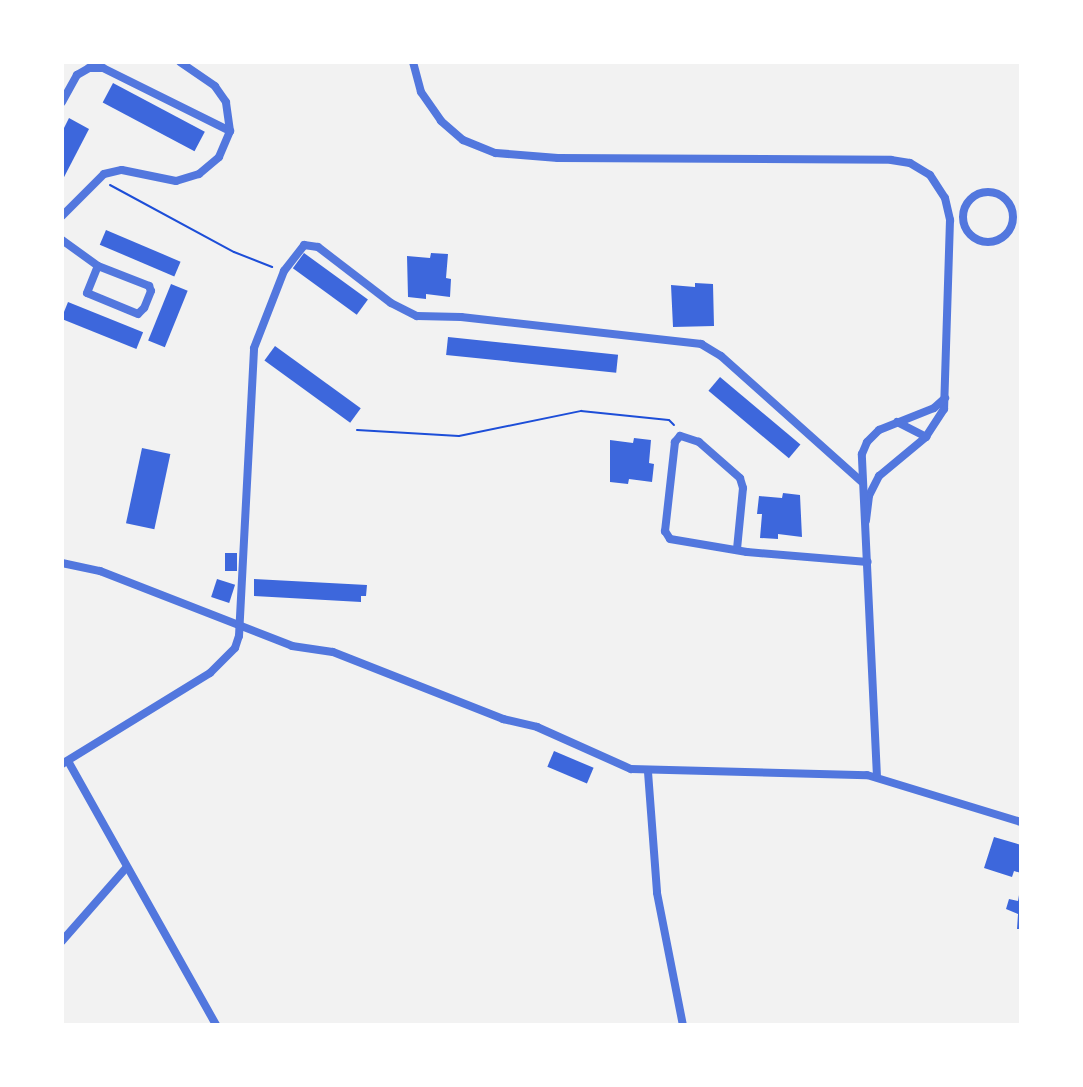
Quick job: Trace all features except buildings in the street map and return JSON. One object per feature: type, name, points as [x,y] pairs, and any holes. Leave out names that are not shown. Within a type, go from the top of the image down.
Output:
[{"type":"street","points":[[62,216],[100,176],[122,170],[169,181],[192,178],[219,157],[230,131],[230,112],[221,93],[180,62]]},
{"type":"street","points":[[413,62],[421,92],[441,121],[463,140],[496,153],[519,157],[900,160],[930,175],[941,189],[949,213],[946,398],[942,415],[926,437],[879,476],[869,496],[866,521]]},
{"type":"street","points":[[62,102],[77,75],[89,68],[103,68],[230,131]]},
{"type":"street","points":[[991,192],[1008,202],[1013,220],[1003,237],[984,242],[970,235],[963,213],[973,196],[991,192]]},
{"type":"street","points":[[949,213],[963,213]]},
{"type":"street","points":[[62,240],[98,266],[149,286],[151,291],[138,314],[87,293],[98,266]]},
{"type":"street","points":[[216,1025],[65,762],[227,660],[238,642],[254,348],[294,253],[309,243],[391,303],[417,316],[461,317],[701,344],[721,356],[861,481]]},
{"type":"street","points":[[877,777],[862,454],[867,442],[879,430],[934,408],[946,398]]},
{"type":"street","points":[[897,422],[926,437]]},
{"type":"street","points":[[737,549],[743,488],[740,478],[699,442],[683,435],[675,442],[667,536],[673,541],[737,549],[868,562]]},
{"type":"street","points":[[62,563],[100,571],[300,648],[333,652],[503,719],[537,727],[622,766],[648,772],[816,771],[877,777],[1021,822]]},
{"type":"street","points":[[648,772],[657,893],[683,1025]]},
{"type":"street","points":[[62,941],[126,868]]},
{"type":"path","points":[[100,176],[107,183],[234,252],[284,271]]},
{"type":"path","points":[[357,430],[459,436],[581,411],[669,420],[683,435]]}]
